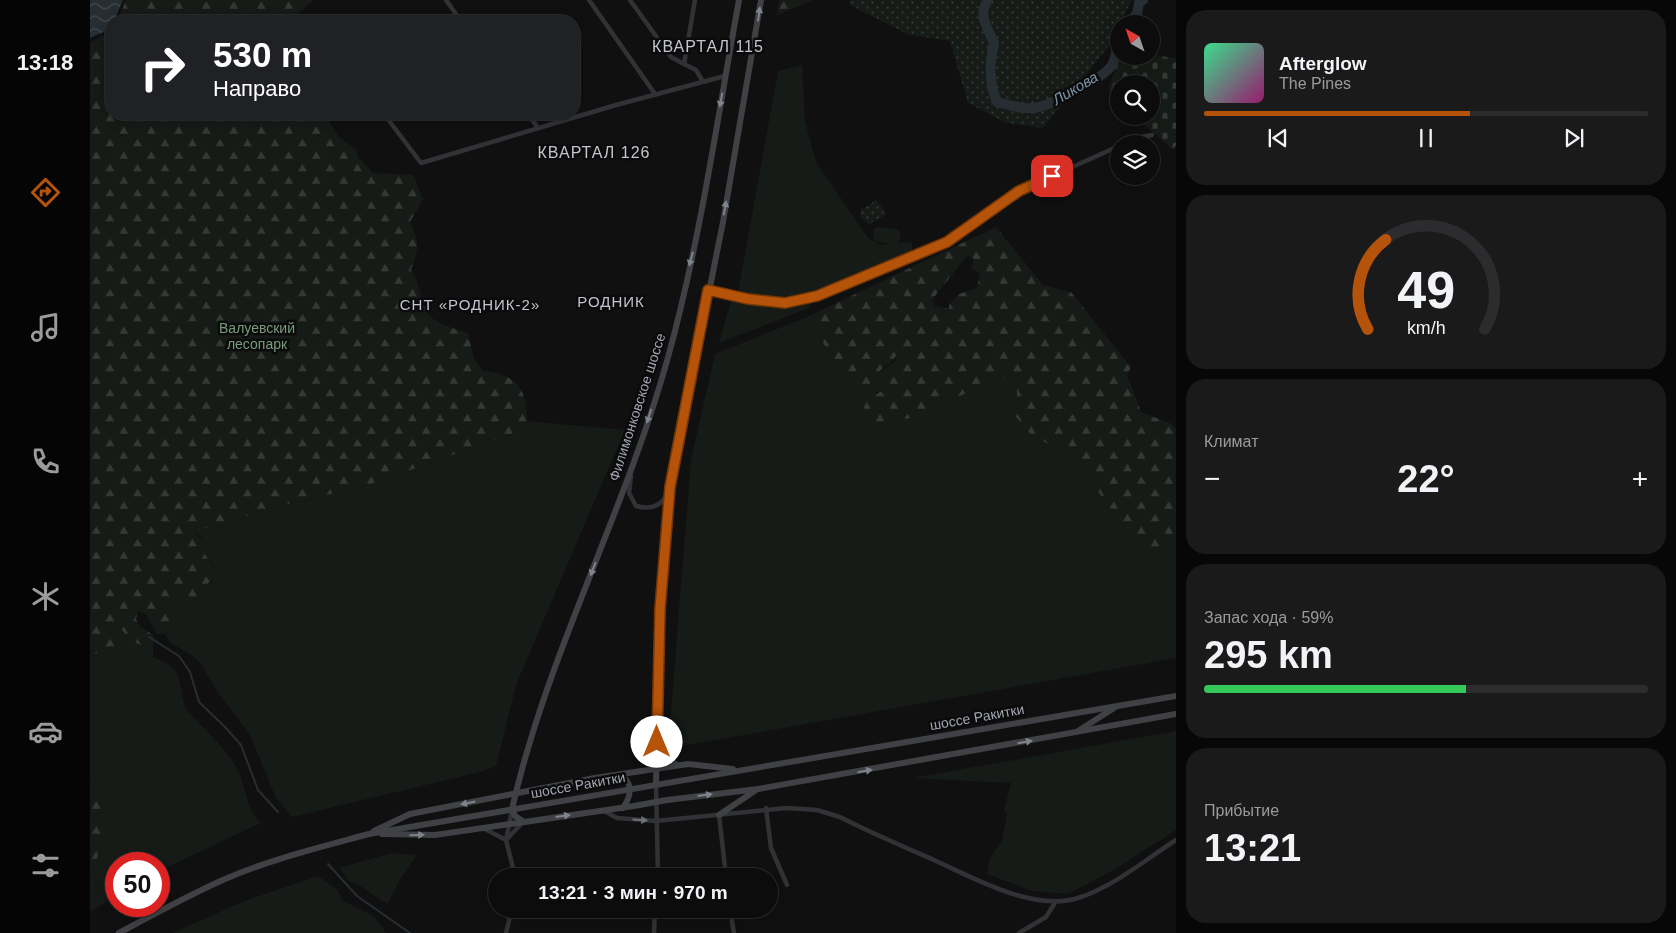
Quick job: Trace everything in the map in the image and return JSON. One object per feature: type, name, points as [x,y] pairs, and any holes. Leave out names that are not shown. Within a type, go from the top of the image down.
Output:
[{"type":"main road","name":"Филимонковское шоссе","points":[[512,809],[552,674],[631,470],[667,361],[695,244],[739,0]]},
{"type":"main road","points":[[656,784],[660,609],[670,487],[753,59],[762,0]]},
{"type":"main road","name":"шоссе Ракитки","points":[[119,933],[158,911],[227,878],[298,854],[368,834],[1176,695]]},
{"type":"main road","points":[[1075,733],[1118,706]]},
{"type":"main road","points":[[368,834],[435,834],[758,788],[1176,714]]},
{"type":"main road","points":[[657,742],[666,759],[678,766]]},
{"type":"main road","points":[[368,834],[410,814],[656,768],[688,764],[741,770]]},
{"type":"main road","points":[[620,775],[628,781],[630,788],[628,799],[623,808]]},
{"type":"main road","points":[[719,815],[758,788]]},
{"type":"main road","points":[[512,809],[515,816],[524,822]]},
{"type":"street","points":[[446,0],[457,15]]},
{"type":"street","points":[[589,0],[655,94]]},
{"type":"street","points":[[630,0],[671,57],[696,70],[702,80]]},
{"type":"street","points":[[684,64],[695,0]]},
{"type":"street","points":[[580,116],[655,94],[691,86],[702,80],[725,76]]},
{"type":"street","points":[[389,120],[421,163],[566,120]]},
{"type":"street","points":[[532,120],[538,128]]},
{"type":"street","points":[[708,290],[748,299],[785,303],[817,296],[947,242],[1019,191],[1110,150]]},
{"type":"street","points":[[631,470],[629,493],[636,506],[652,507],[661,504],[670,487]]},
{"type":"street","points":[[656,784],[658,868]]},
{"type":"street","points":[[766,808],[771,848],[788,885]]},
{"type":"street","points":[[603,811],[617,818],[656,821],[766,808],[805,808],[828,813],[983,882],[1035,900],[1056,901],[1078,898],[1111,882],[1176,840]]},
{"type":"street","points":[[512,809],[506,840],[513,868]]},
{"type":"street","points":[[719,815],[725,868]]},
{"type":"street","points":[[506,840],[524,822]]},
{"type":"street","points":[[483,828],[506,840]]},
{"type":"street","points":[[1019,933],[1046,917],[1056,901]]},
{"type":"street","points":[[506,933],[510,918]]},
{"type":"street","points":[[654,933],[655,918]]},
{"type":"street","points":[[732,918],[734,933]]},
{"type":"green space","points":[[126,0],[313,0],[297,15],[120,15]]},
{"type":"green space","points":[[779,0],[813,0],[777,15]]},
{"type":"green space","points":[[850,0],[1132,0],[1124,15],[1110,15],[1110,43],[1108,47],[1043,128],[1006,123],[968,103],[950,41],[909,35],[850,5]]},
{"type":"green space","name":"Валуевский лесопарк","points":[[105,35],[105,120],[328,120],[339,137],[356,149],[358,157],[373,173],[413,175],[423,199],[410,222],[417,241],[416,256],[411,270],[415,276],[423,304],[430,316],[436,321],[468,334],[474,359],[483,371],[504,375],[518,385],[525,400],[527,421],[512,434],[368,485],[264,510],[214,527],[206,528],[198,524],[194,531],[206,541],[202,548],[217,576],[205,586],[199,601],[171,601],[177,617],[171,631],[165,634],[157,634],[145,613],[138,612],[136,619],[140,626],[154,636],[153,646],[136,643],[118,625],[111,626],[112,634],[119,638],[123,645],[117,649],[90,655],[90,42]]},
{"type":"green space","points":[[1160,56],[1176,58],[1176,146],[1172,149],[1160,139],[1160,135],[1156,135],[1144,125],[1160,125],[1160,75],[1113,75],[1117,65],[1160,65]]},
{"type":"green space","points":[[802,65],[805,121],[816,162],[868,238],[882,245],[890,244],[876,241],[873,237],[874,229],[877,227],[897,229],[901,233],[899,243],[912,242],[912,252],[851,280],[802,296],[775,298],[738,292],[778,71]]},
{"type":"green space","points":[[876,200],[887,214],[869,224],[860,217],[861,210]]},
{"type":"green space","points":[[996,227],[1043,285],[1071,292],[1131,367],[1127,375],[1141,412],[1172,424],[1176,429],[1176,543],[1153,553],[1125,528],[1069,453],[1033,437],[1010,410],[1017,396],[1016,382],[1002,377],[911,418],[873,423],[864,408],[866,403],[884,389],[883,379],[886,375],[891,376],[895,368],[905,365],[908,361],[903,352],[898,352],[869,386],[861,392],[851,388],[807,317]],"holes":[[[968,255],[974,259],[971,268],[980,274],[977,288],[959,294],[949,305],[949,309],[935,306],[932,301],[934,297]]]},
{"type":"green space","points":[[731,301],[789,306],[811,302],[809,308],[719,343]]},
{"type":"green space","points":[[807,317],[851,388],[856,390],[873,381],[879,372],[894,362],[898,352],[904,352],[908,361],[905,365],[895,368],[884,389],[875,393],[961,395],[1002,377],[1016,382],[1017,396],[1033,437],[1069,453],[1125,528],[1153,553],[1176,543],[1176,658],[682,746],[669,737],[691,460],[715,354]]},
{"type":"green space","points":[[527,421],[625,430],[516,685],[496,766],[484,771],[292,817],[276,798],[249,733],[218,693],[201,664],[193,656],[171,643],[165,635],[172,631],[177,617],[171,601],[198,601],[205,586],[212,582],[215,568],[205,556],[202,548],[206,541],[194,531],[198,524],[214,527],[264,510],[368,485],[512,434]]},
{"type":"green space","points":[[119,625],[133,641],[142,645],[153,646],[153,657],[174,669],[179,678],[187,711],[218,742],[234,763],[251,810],[261,823],[170,866],[170,852],[105,852],[105,903],[90,912],[90,891],[101,797],[90,782],[90,655],[117,649],[119,638],[112,634],[111,626]]},
{"type":"green space","points":[[1176,731],[1176,830],[1112,871],[1068,894],[1033,891],[987,874],[989,860],[1002,840],[1007,815],[1004,811],[1011,783],[912,778]]},
{"type":"green space","points":[[90,782],[101,797],[107,812],[90,891]]},
{"type":"green space","points":[[391,853],[417,855],[399,881],[388,904],[360,886],[350,882],[339,868]]},
{"type":"green space","points":[[318,876],[338,891],[343,901],[374,916],[386,933],[172,933],[247,900]]},
{"type":"water","points":[[90,0],[123,0],[117,15],[105,15],[105,31],[90,38]]},
{"type":"waterway","name":"Ликова","points":[[988,0],[983,11],[983,17],[994,43],[991,73],[992,88],[997,102],[1029,108],[1046,105],[1089,83],[1112,65]]},
{"type":"waterway","name":"Ликова","points":[[1136,15],[1139,3],[1143,0]]},
{"type":"waterway","points":[[149,637],[179,656],[190,672],[199,702],[241,745],[258,790],[278,812]]},
{"type":"waterway","points":[[328,864],[357,896],[410,933]]},
{"type":"district","name":"КВАРТАЛ 115","points":[[708,46]]},
{"type":"district","name":"КВАРТАЛ 126","points":[[594,152]]},
{"type":"district","name":"РОДНИК","points":[[611,301]]},
{"type":"district","name":"СНТ «РОДНИК-2»","points":[[470,304]]},
{"type":"route","points":[[657,742],[660,609],[670,487],[708,290],[748,299],[785,303],[817,296],[947,242],[1019,191],[1052,176]]}]
